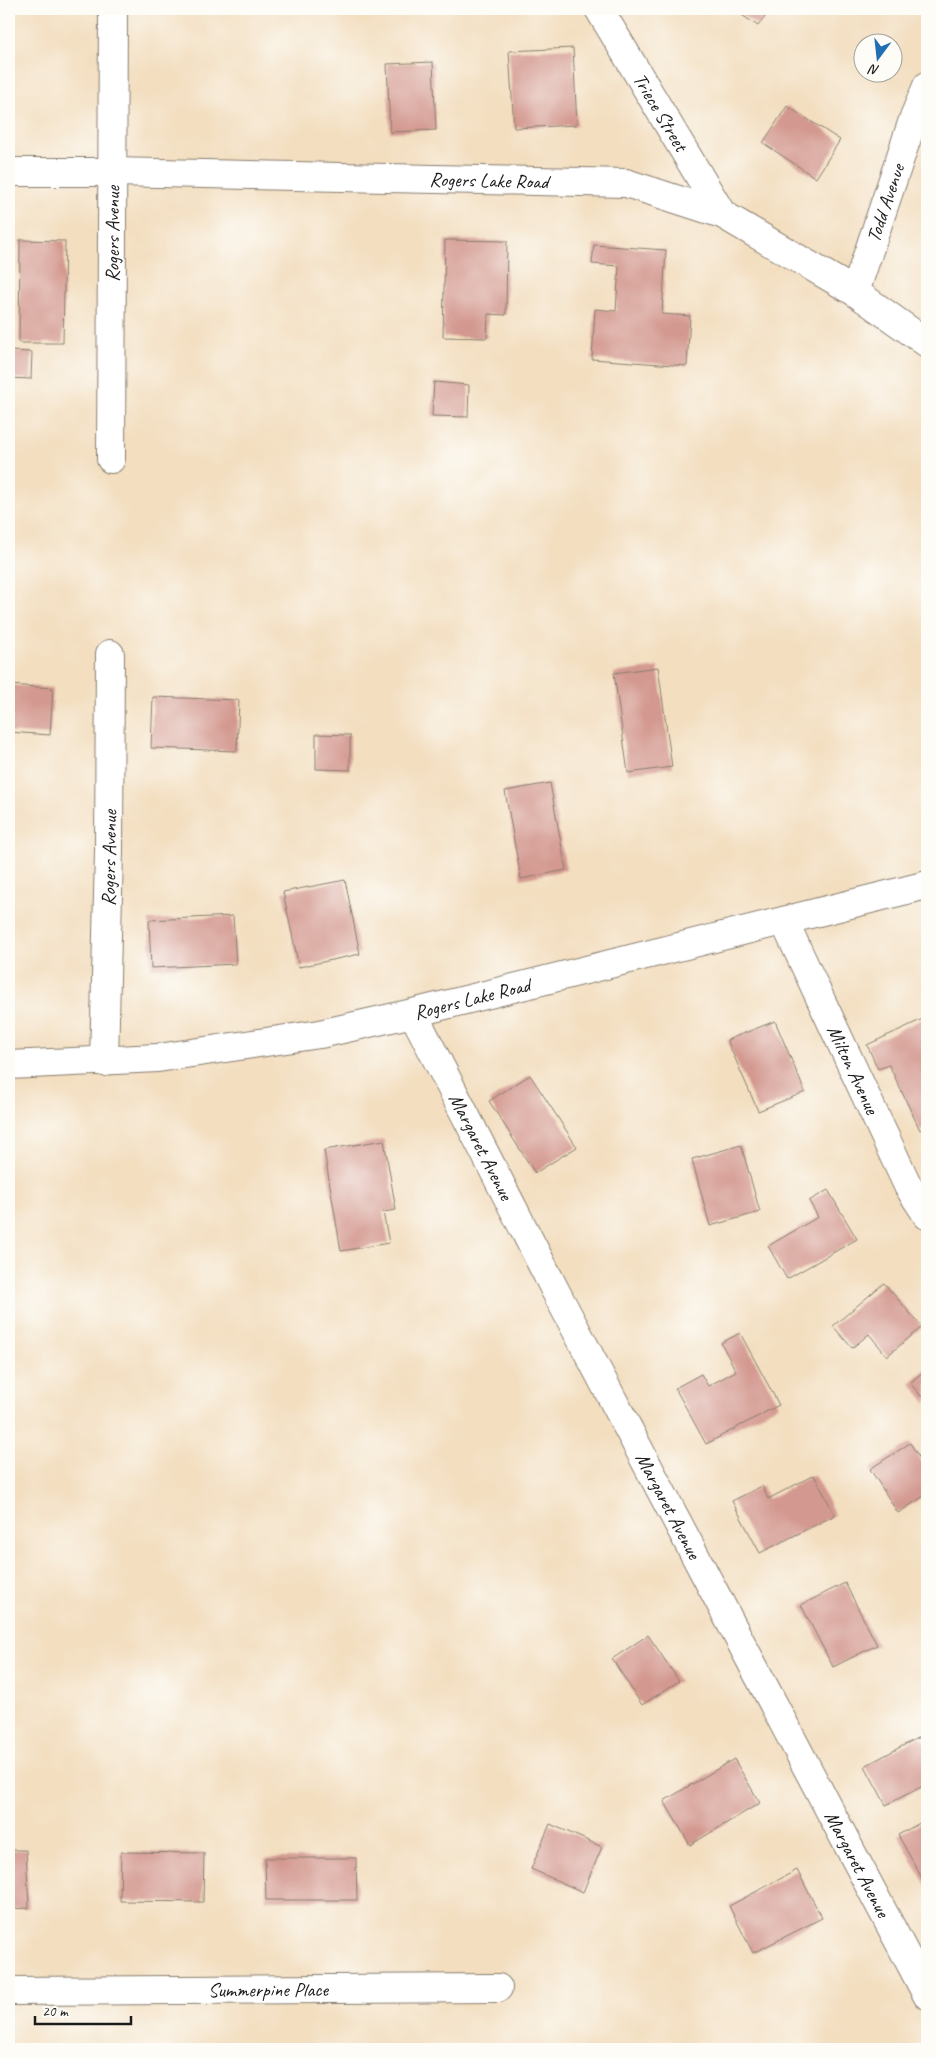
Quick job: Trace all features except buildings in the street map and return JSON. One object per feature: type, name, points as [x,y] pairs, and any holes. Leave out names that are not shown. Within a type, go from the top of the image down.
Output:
[{"type":"street","name":"Rogers Avenue","points":[[111,459],[113,9]]},
{"type":"street","name":"Triece Street","points":[[600,9],[722,214]]},
{"type":"street","name":"Todd Avenue","points":[[855,292],[914,117],[927,86]]},
{"type":"street","name":"Rogers Lake Road","points":[[9,172],[112,172],[626,183],[722,214],[855,292],[927,343]]},
{"type":"street","name":"Rogers Avenue","points":[[104,1062],[109,851],[110,654]]},
{"type":"street","name":"Rogers Lake Road","points":[[9,1065],[158,1058],[320,1034],[413,1013],[927,885]]},
{"type":"street","name":"Milton Avenue","points":[[784,921],[908,1186],[927,1215]]},
{"type":"street","name":"Margaret Avenue","points":[[413,1013],[556,1292],[927,1995]]},
{"type":"street","name":"Summerpine Place","points":[[9,1991],[498,1988]]}]
